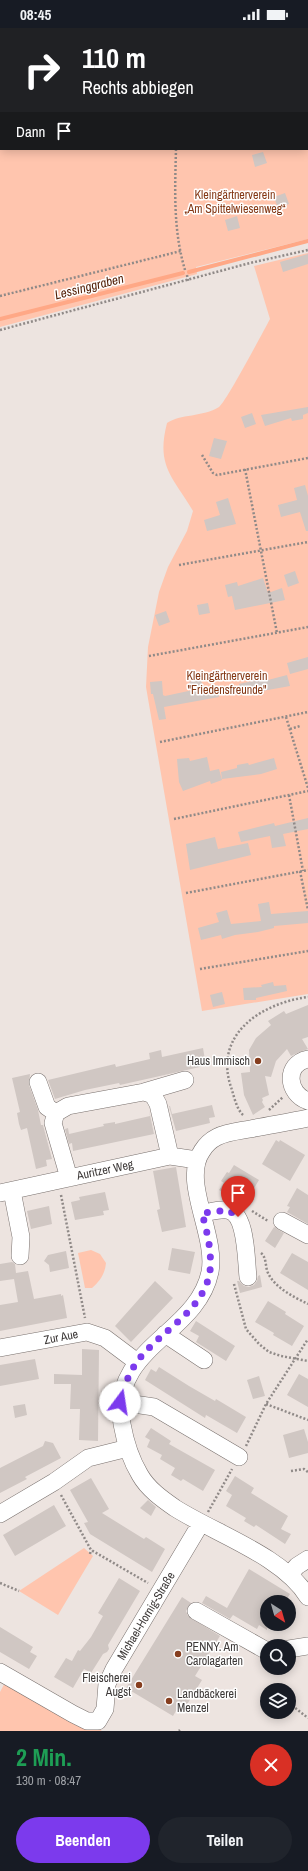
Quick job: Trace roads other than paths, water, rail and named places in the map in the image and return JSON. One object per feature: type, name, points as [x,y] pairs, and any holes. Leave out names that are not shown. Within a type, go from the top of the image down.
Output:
[{"type":"street","points":[[308,1059],[299,1063],[291,1074],[292,1088],[296,1094],[308,1102]]},
{"type":"street","points":[[56,1112],[68,1106],[144,1092],[185,1080]]},
{"type":"street","points":[[38,1082],[47,1107],[56,1112]]},
{"type":"street","points":[[144,1092],[153,1095],[158,1104],[170,1156]]},
{"type":"street","points":[[56,1112],[54,1123],[64,1179]]},
{"type":"street","points":[[308,1118],[232,1132],[216,1137],[204,1148],[197,1160],[194,1173],[210,1244],[210,1272],[196,1301],[137,1362],[126,1380],[120,1402],[128,1448],[135,1466],[148,1487],[163,1500],[290,1574],[308,1597]]},
{"type":"street","name":"Auritzer Weg","points":[[20,1256],[21,1237],[6,1192],[170,1156],[197,1160]]},
{"type":"street","points":[[202,1213],[228,1210],[238,1217],[241,1222],[244,1245],[241,1278]]},
{"type":"street","points":[[282,1221],[308,1235]]},
{"type":"street","name":"Zur Aue","points":[[0,1348],[87,1332],[105,1338],[137,1362]]},
{"type":"street","points":[[165,1334],[204,1360]]},
{"type":"street","points":[[120,1402],[154,1407],[239,1457]]},
{"type":"street","points":[[0,1514],[54,1482],[88,1458],[128,1448]]},
{"type":"street","name":"Michael-Hornig-Straße","points":[[0,1672],[87,1721],[98,1721],[105,1709],[107,1684],[114,1669],[201,1523]]},
{"type":"street","points":[[290,1574],[308,1559]]},
{"type":"street","points":[[196,1610],[260,1647]]},
{"type":"street","points":[[296,1648],[308,1646]]},
{"type":"waterway","name":"Lessinggraben","points":[[189,272],[308,241]]},
{"type":"waterway","name":"Lessinggraben","points":[[0,319],[183,273]]},
{"type":"place","name":"Haus Immisch","points":[[258,1061]]},
{"type":"place","name":"PENNY. Am Carolagarten","points":[[178,1654]]},
{"type":"place","name":"Fleischerei Augst","points":[[139,1685]]},
{"type":"place","name":"Landbäckerei Menzel","points":[[169,1701]]},
{"type":"park label","name":"Kleingärtnerverein „Am Spittelwiesenweg“","points":[[235,202]]},
{"type":"park label","name":"Kleingärtnerverein \"Friedensfreunde\"","points":[[227,683]]}]
